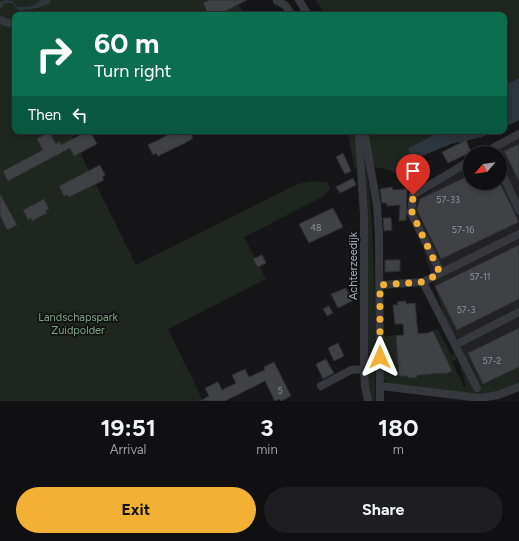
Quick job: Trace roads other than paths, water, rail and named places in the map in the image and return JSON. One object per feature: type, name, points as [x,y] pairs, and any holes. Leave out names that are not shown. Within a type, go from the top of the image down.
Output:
[{"type":"street","points":[[299,0],[306,12]]},
{"type":"street","points":[[276,1],[285,5],[290,12]]},
{"type":"street","points":[[0,20],[12,23]]},
{"type":"street","name":"Achterzeedijk","points":[[359,134],[364,215],[364,369],[368,401]]},
{"type":"street","points":[[364,134],[379,234],[380,401]]},
{"type":"street","points":[[499,146],[519,134]]},
{"type":"street","points":[[440,273],[412,213],[413,195],[463,165]]},
{"type":"street","points":[[507,184],[519,210]]},
{"type":"street","points":[[380,285],[423,282],[519,234]]},
{"type":"street","points":[[423,282],[477,388]]},
{"type":"street","points":[[455,345],[519,312]]},
{"type":"street","points":[[321,386],[351,370],[364,369]]},
{"type":"street","points":[[381,386],[480,398],[498,395],[519,387]]},
{"type":"park label","name":"Landschapspark Zuidpolder","points":[[78,323]]}]
